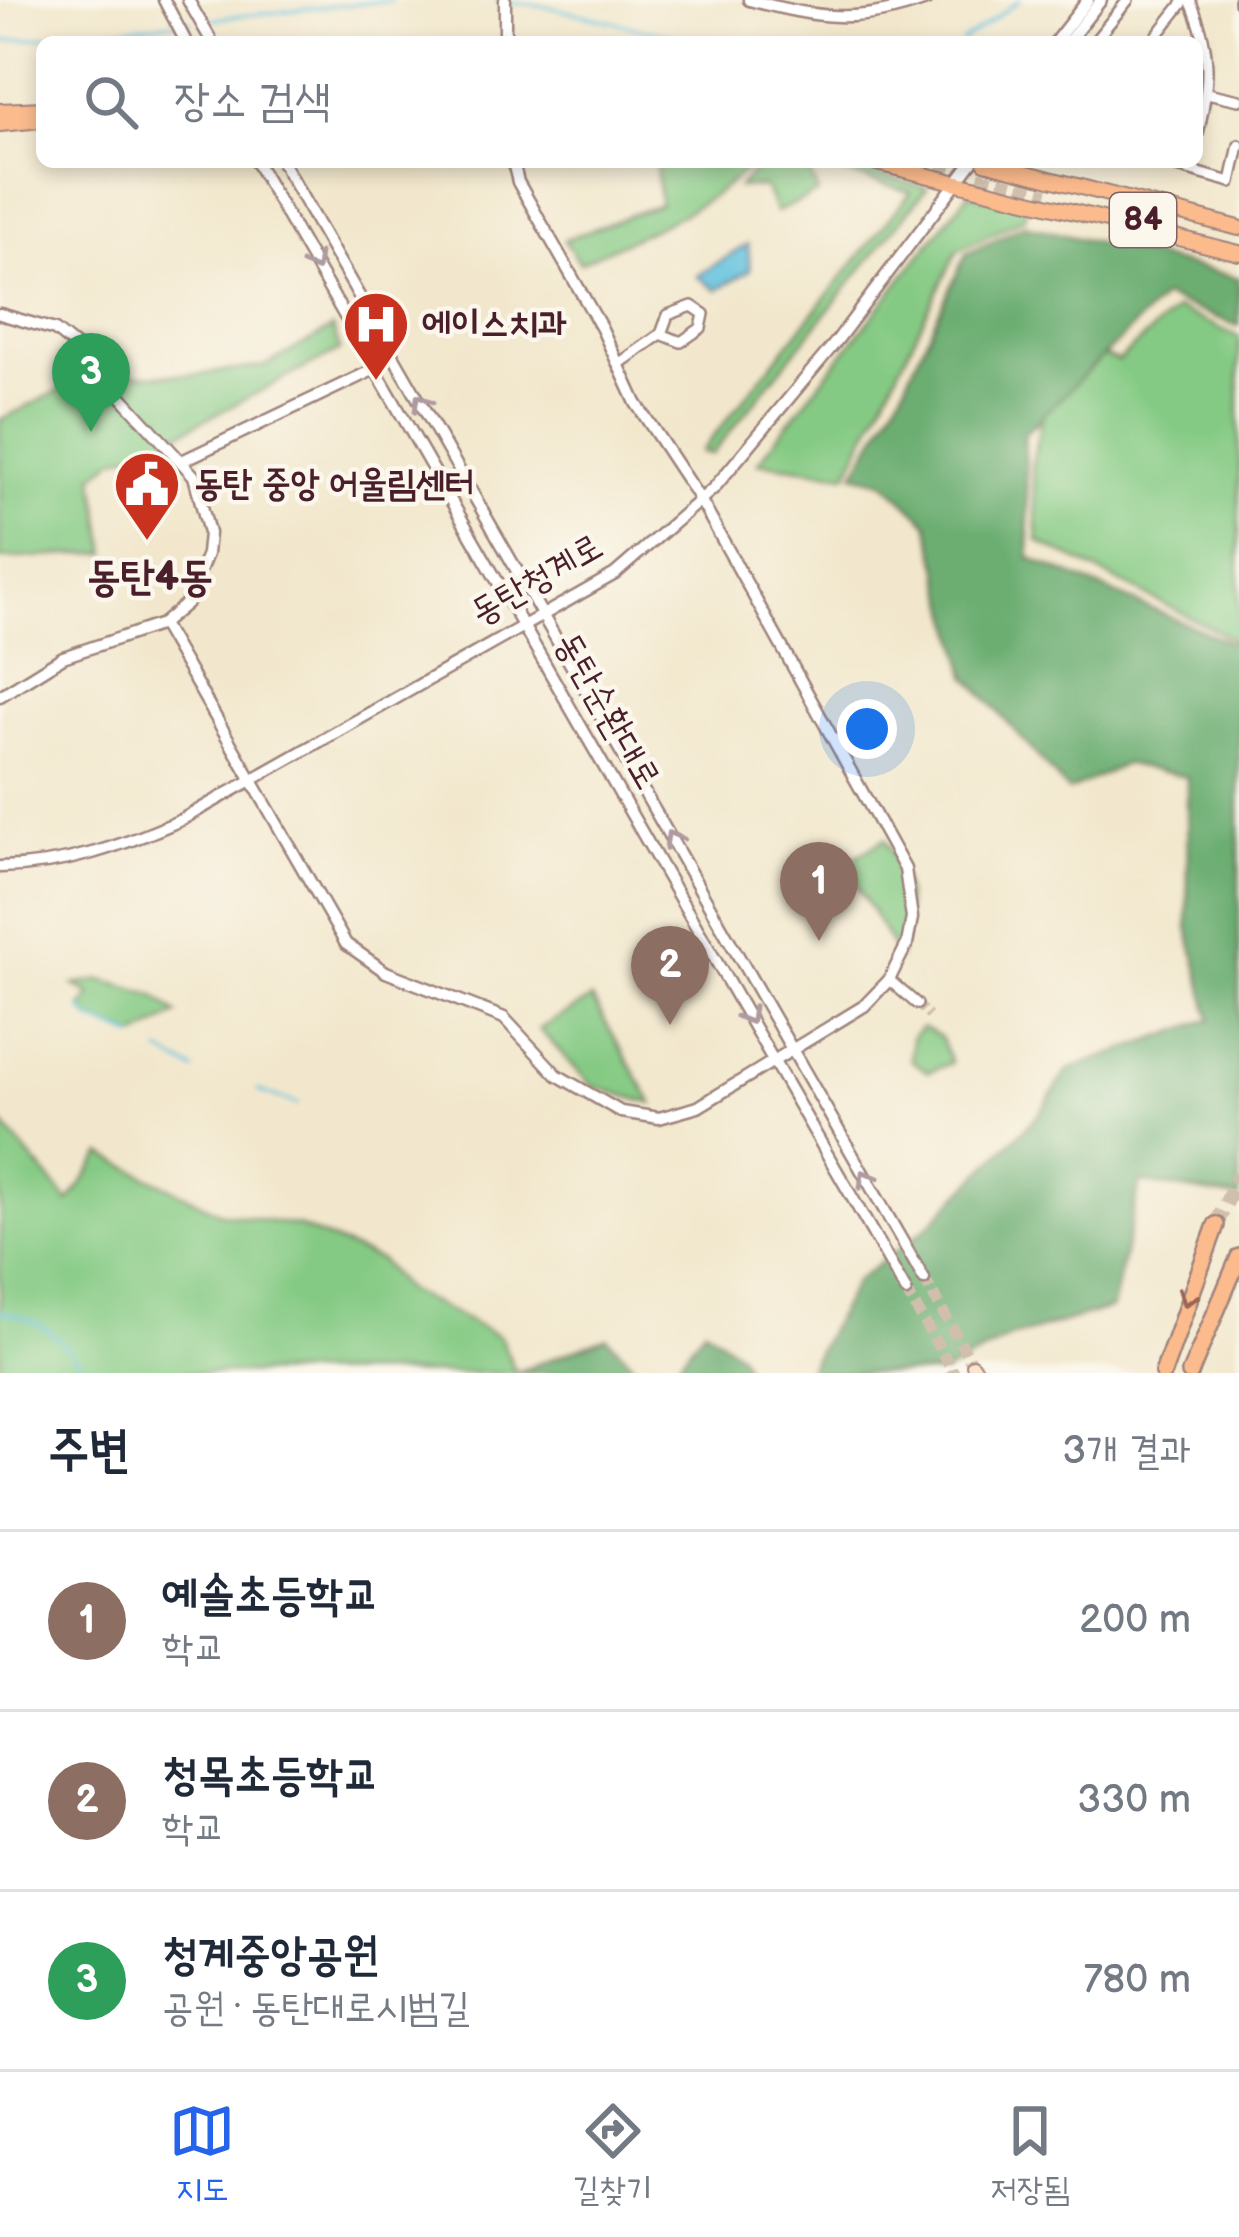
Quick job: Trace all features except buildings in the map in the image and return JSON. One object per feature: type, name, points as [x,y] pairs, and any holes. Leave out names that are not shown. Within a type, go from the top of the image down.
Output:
[{"type":"highway","points":[[1162,1373],[1216,1225]]},
{"type":"highway","points":[[1190,1373],[1239,1257]]},
{"type":"main road","points":[[0,111],[36,109]]},
{"type":"main road","points":[[0,124],[36,121]]},
{"type":"main road","points":[[896,168],[1239,249]]},
{"type":"main road","points":[[1005,168],[1239,232]]},
{"type":"main road","points":[[1010,196],[1009,177],[1028,175]]},
{"type":"main road","name":"84","points":[[1239,232],[1048,192],[1239,249]]},
{"type":"street","points":[[164,0],[185,36]]},
{"type":"street","points":[[188,0],[209,36]]},
{"type":"street","points":[[505,0],[505,36]]},
{"type":"street","points":[[749,0],[844,19],[871,18],[926,0]]},
{"type":"street","points":[[1059,36],[1088,0]]},
{"type":"street","points":[[1073,36],[1101,0]]},
{"type":"street","points":[[1099,36],[1128,0]]},
{"type":"street","points":[[1157,36],[1188,0],[1207,37],[1203,111]]},
{"type":"street","points":[[1207,93],[1239,100]]},
{"type":"street","points":[[1195,168],[1231,182],[1239,145]]},
{"type":"street","name":"동탄순환대로","points":[[259,168],[906,1291]]},
{"type":"street","name":"동탄순환대로","points":[[285,168],[924,1279]]},
{"type":"street","points":[[162,624],[346,944],[386,972],[504,1018],[557,1075],[621,1112],[658,1118],[698,1107],[864,1006],[890,980],[913,918],[910,881],[701,502],[655,436],[514,168]]},
{"type":"street","name":"동탄청계로","points":[[0,867],[38,867],[117,848],[250,782],[615,574],[701,502],[836,343],[966,168]]},
{"type":"street","points":[[620,363],[661,334],[668,315],[692,306],[704,314],[700,328],[681,342],[661,334]]},
{"type":"street","points":[[0,314],[55,330],[184,460],[203,504],[207,554],[187,603],[162,624],[63,657],[0,696]]},
{"type":"street","points":[[184,460],[375,369]]},
{"type":"street","points":[[489,566],[508,572],[511,556]]},
{"type":"street","points":[[547,666],[544,658],[550,648],[567,653]]},
{"type":"street","points":[[890,980],[917,1004]]},
{"type":"green space","points":[[657,168],[747,168],[694,207],[580,263],[564,240],[660,204]]},
{"type":"green space","points":[[757,168],[808,168],[818,193],[776,212],[765,187],[739,187]]},
{"type":"green space","points":[[829,168],[855,168],[927,188],[712,454],[701,452],[911,192]]},
{"type":"green space","points":[[969,193],[1027,204],[1024,218],[957,251],[847,474],[758,462]]},
{"type":"green space","points":[[1024,225],[1239,278],[1239,326],[1163,297],[1024,434],[1030,558],[1239,646],[1239,1198],[1140,1182],[1112,1308],[1010,1338],[944,1373],[806,1373],[855,1282],[924,1230],[1040,1113],[1068,1070],[1211,1019],[1188,928],[1187,777],[1125,764],[1068,791],[967,676],[928,523],[883,481],[854,474],[902,391],[966,254]]},
{"type":"green space","points":[[1177,309],[1239,337],[1239,642],[1038,541],[1032,464],[1050,374],[1082,348],[1118,361]]},
{"type":"green space","points":[[333,328],[340,350],[158,444],[114,459],[94,476],[107,553],[0,559],[0,420],[93,374],[196,375],[265,366]]},
{"type":"green space","points":[[885,839],[906,897],[899,957],[844,864]]},
{"type":"green space","points":[[102,980],[154,995],[177,1014],[136,1037],[90,1019],[81,1008],[91,995],[74,985]]},
{"type":"green space","points":[[592,999],[653,1104],[592,1086],[539,1029]]},
{"type":"green space","points":[[922,1027],[940,1037],[951,1063],[929,1072],[911,1060],[912,1037]]},
{"type":"green space","points":[[0,1121],[69,1202],[102,1154],[221,1213],[297,1226],[380,1260],[404,1289],[500,1337],[516,1373],[0,1373]]},
{"type":"green space","points":[[704,1328],[739,1354],[747,1373],[671,1373]]},
{"type":"green space","points":[[607,1337],[641,1373],[515,1373]]},
{"type":"water","points":[[748,244],[750,270],[717,290],[697,276]]},
{"type":"waterway","points":[[202,20],[391,0]]},
{"type":"waterway","points":[[496,0],[545,6],[673,36]]},
{"type":"waterway","points":[[970,36],[1020,0]]},
{"type":"waterway","points":[[55,36],[192,21]]},
{"type":"waterway","points":[[0,42],[36,38]]},
{"type":"waterway","points":[[81,1008],[90,1019],[136,1037]]},
{"type":"waterway","points":[[161,1052],[194,1070]]},
{"type":"waterway","points":[[258,1091],[298,1104]]},
{"type":"waterway","points":[[0,1312],[28,1319],[50,1332],[87,1373]]},
{"type":"tunnel","points":[[941,168],[1047,195]]},
{"type":"tunnel","points":[[917,1004],[929,1016]]},
{"type":"tunnel","points":[[1216,1225],[1239,1175]]},
{"type":"tunnel","points":[[924,1279],[973,1365]]},
{"type":"tunnel","points":[[906,1291],[954,1373]]},
{"type":"place","name":"에이스치과","points":[[376,383]]},
{"type":"place","name":"청계중앙공원","points":[[91,432]]},
{"type":"place","name":"동탄 중앙 어울림센터","points":[[147,543]]},
{"type":"place","name":"예솔초등학교","points":[[819,941]]},
{"type":"place","name":"청목초등학교","points":[[670,1025]]},
{"type":"district","name":"동탄4동","points":[[150,577]]}]
